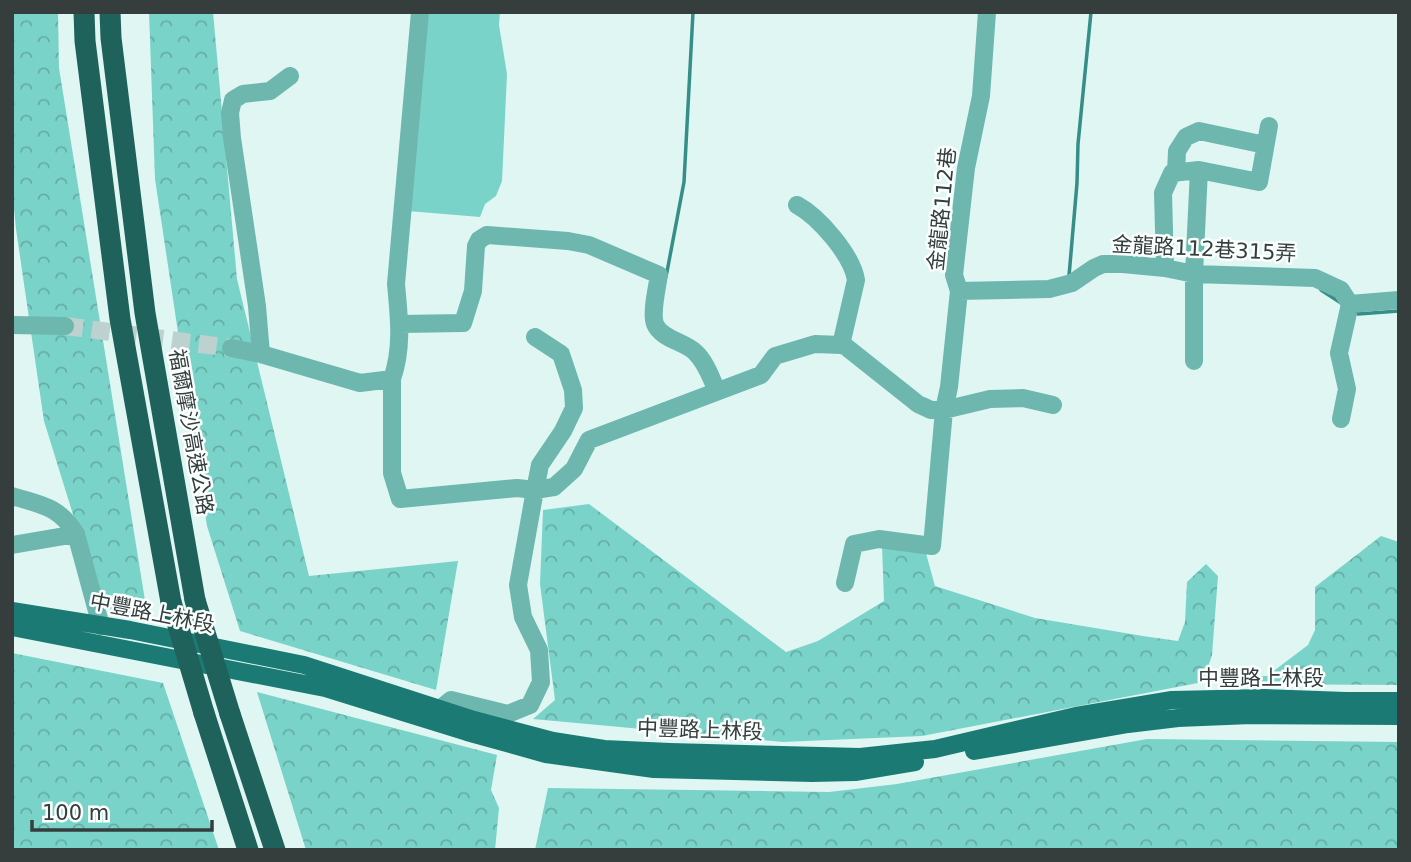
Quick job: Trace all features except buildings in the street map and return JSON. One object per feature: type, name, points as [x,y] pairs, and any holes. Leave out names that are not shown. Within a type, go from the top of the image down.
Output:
[{"type":"highway","points":[[84,12],[85,41],[120,319],[171,603],[248,850]]},
{"type":"highway","name":"福爾摩沙高速公路","points":[[110,12],[145,313],[195,600],[275,850]]},
{"type":"main road","name":"中豐路上林段","points":[[12,611],[304,665],[546,754],[654,769],[855,772],[1178,718],[1251,715],[1399,716]]},
{"type":"main road","name":"中豐路上林段","points":[[12,627],[324,688],[440,716],[474,720],[554,741],[604,749],[860,757],[935,749],[1076,716],[1172,700],[1264,698],[1399,701]]},
{"type":"street","points":[[421,12],[396,284],[400,324],[396,366],[391,379],[392,473],[400,499],[554,487],[574,469],[589,440],[761,375],[775,356],[815,344],[841,345],[918,404],[930,410],[944,410],[990,399],[1023,398],[1053,405]]},
{"type":"street","name":"金龍路112巷","points":[[845,583],[854,544],[879,538],[932,546],[944,410],[959,291],[954,275],[966,167],[981,96],[987,12]]},
{"type":"street","points":[[261,354],[257,306],[230,113],[233,100],[243,94],[271,91],[290,76]]},
{"type":"street","points":[[1165,268],[1163,193],[1172,173],[1199,170],[1259,182],[1269,126]]},
{"type":"street","points":[[1176,173],[1177,151],[1186,137],[1199,131],[1265,145]]},
{"type":"street","points":[[1194,360],[1194,274],[1199,170]]},
{"type":"street","points":[[797,205],[829,233],[855,271],[856,279],[841,345]]},
{"type":"street","points":[[400,324],[463,323],[473,291],[476,246],[486,235],[589,245],[659,275],[654,314],[657,328],[692,349],[700,357],[717,391]]},
{"type":"street","name":"金龍路112巷315弄","points":[[959,291],[1049,289],[1072,283],[1103,264],[1123,264],[1194,274],[1315,278],[1341,290],[1350,304]]},
{"type":"street","points":[[1341,419],[1347,389],[1339,353],[1350,304],[1399,300]]},
{"type":"street","points":[[12,325],[65,326]]},
{"type":"street","points":[[440,716],[451,700],[508,714],[530,705],[541,682],[539,650],[523,617],[517,585],[540,465],[563,431],[574,408],[573,390],[561,354],[535,337]]},
{"type":"street","points":[[231,348],[360,383],[391,379]]},
{"type":"street","points":[[12,496],[59,512],[68,521],[76,534],[101,626]]},
{"type":"street","points":[[12,545],[76,534]]},
{"type":"green space","points":[[12,12],[58,12],[59,68],[148,619],[105,609],[44,421],[12,188]]},
{"type":"green space","points":[[149,12],[213,12],[237,279],[309,576],[458,561],[436,690],[240,631],[207,526],[155,179]]},
{"type":"green space","points":[[428,12],[500,12],[499,25],[507,74],[502,181],[496,196],[485,204],[480,217],[408,211]]},
{"type":"green space","points":[[589,504],[786,652],[818,641],[884,601],[882,545],[924,546],[935,586],[1035,618],[1178,641],[1185,622],[1187,582],[1206,564],[1218,576],[1212,655],[1203,682],[922,736],[783,742],[533,719],[555,700],[540,584],[543,510]]},
{"type":"green space","points":[[1381,536],[1399,542],[1399,685],[1249,684],[1231,677],[1267,676],[1308,645],[1315,630],[1315,587]]},
{"type":"green space","points":[[12,653],[163,683],[219,850],[12,850]]},
{"type":"green space","points":[[257,692],[497,755],[491,790],[499,808],[495,850],[306,850]]},
{"type":"green space","points":[[1147,739],[1399,742],[1399,850],[535,850],[548,788],[829,792],[897,784]]},
{"type":"waterway","points":[[666,277],[684,182],[693,12]]},
{"type":"waterway","points":[[1069,276],[1091,12]]},
{"type":"waterway","points":[[1321,290],[1341,303]]},
{"type":"waterway","points":[[1353,311],[1358,314],[1399,311]]},
{"type":"tunnel","points":[[65,326],[231,348]]}]
